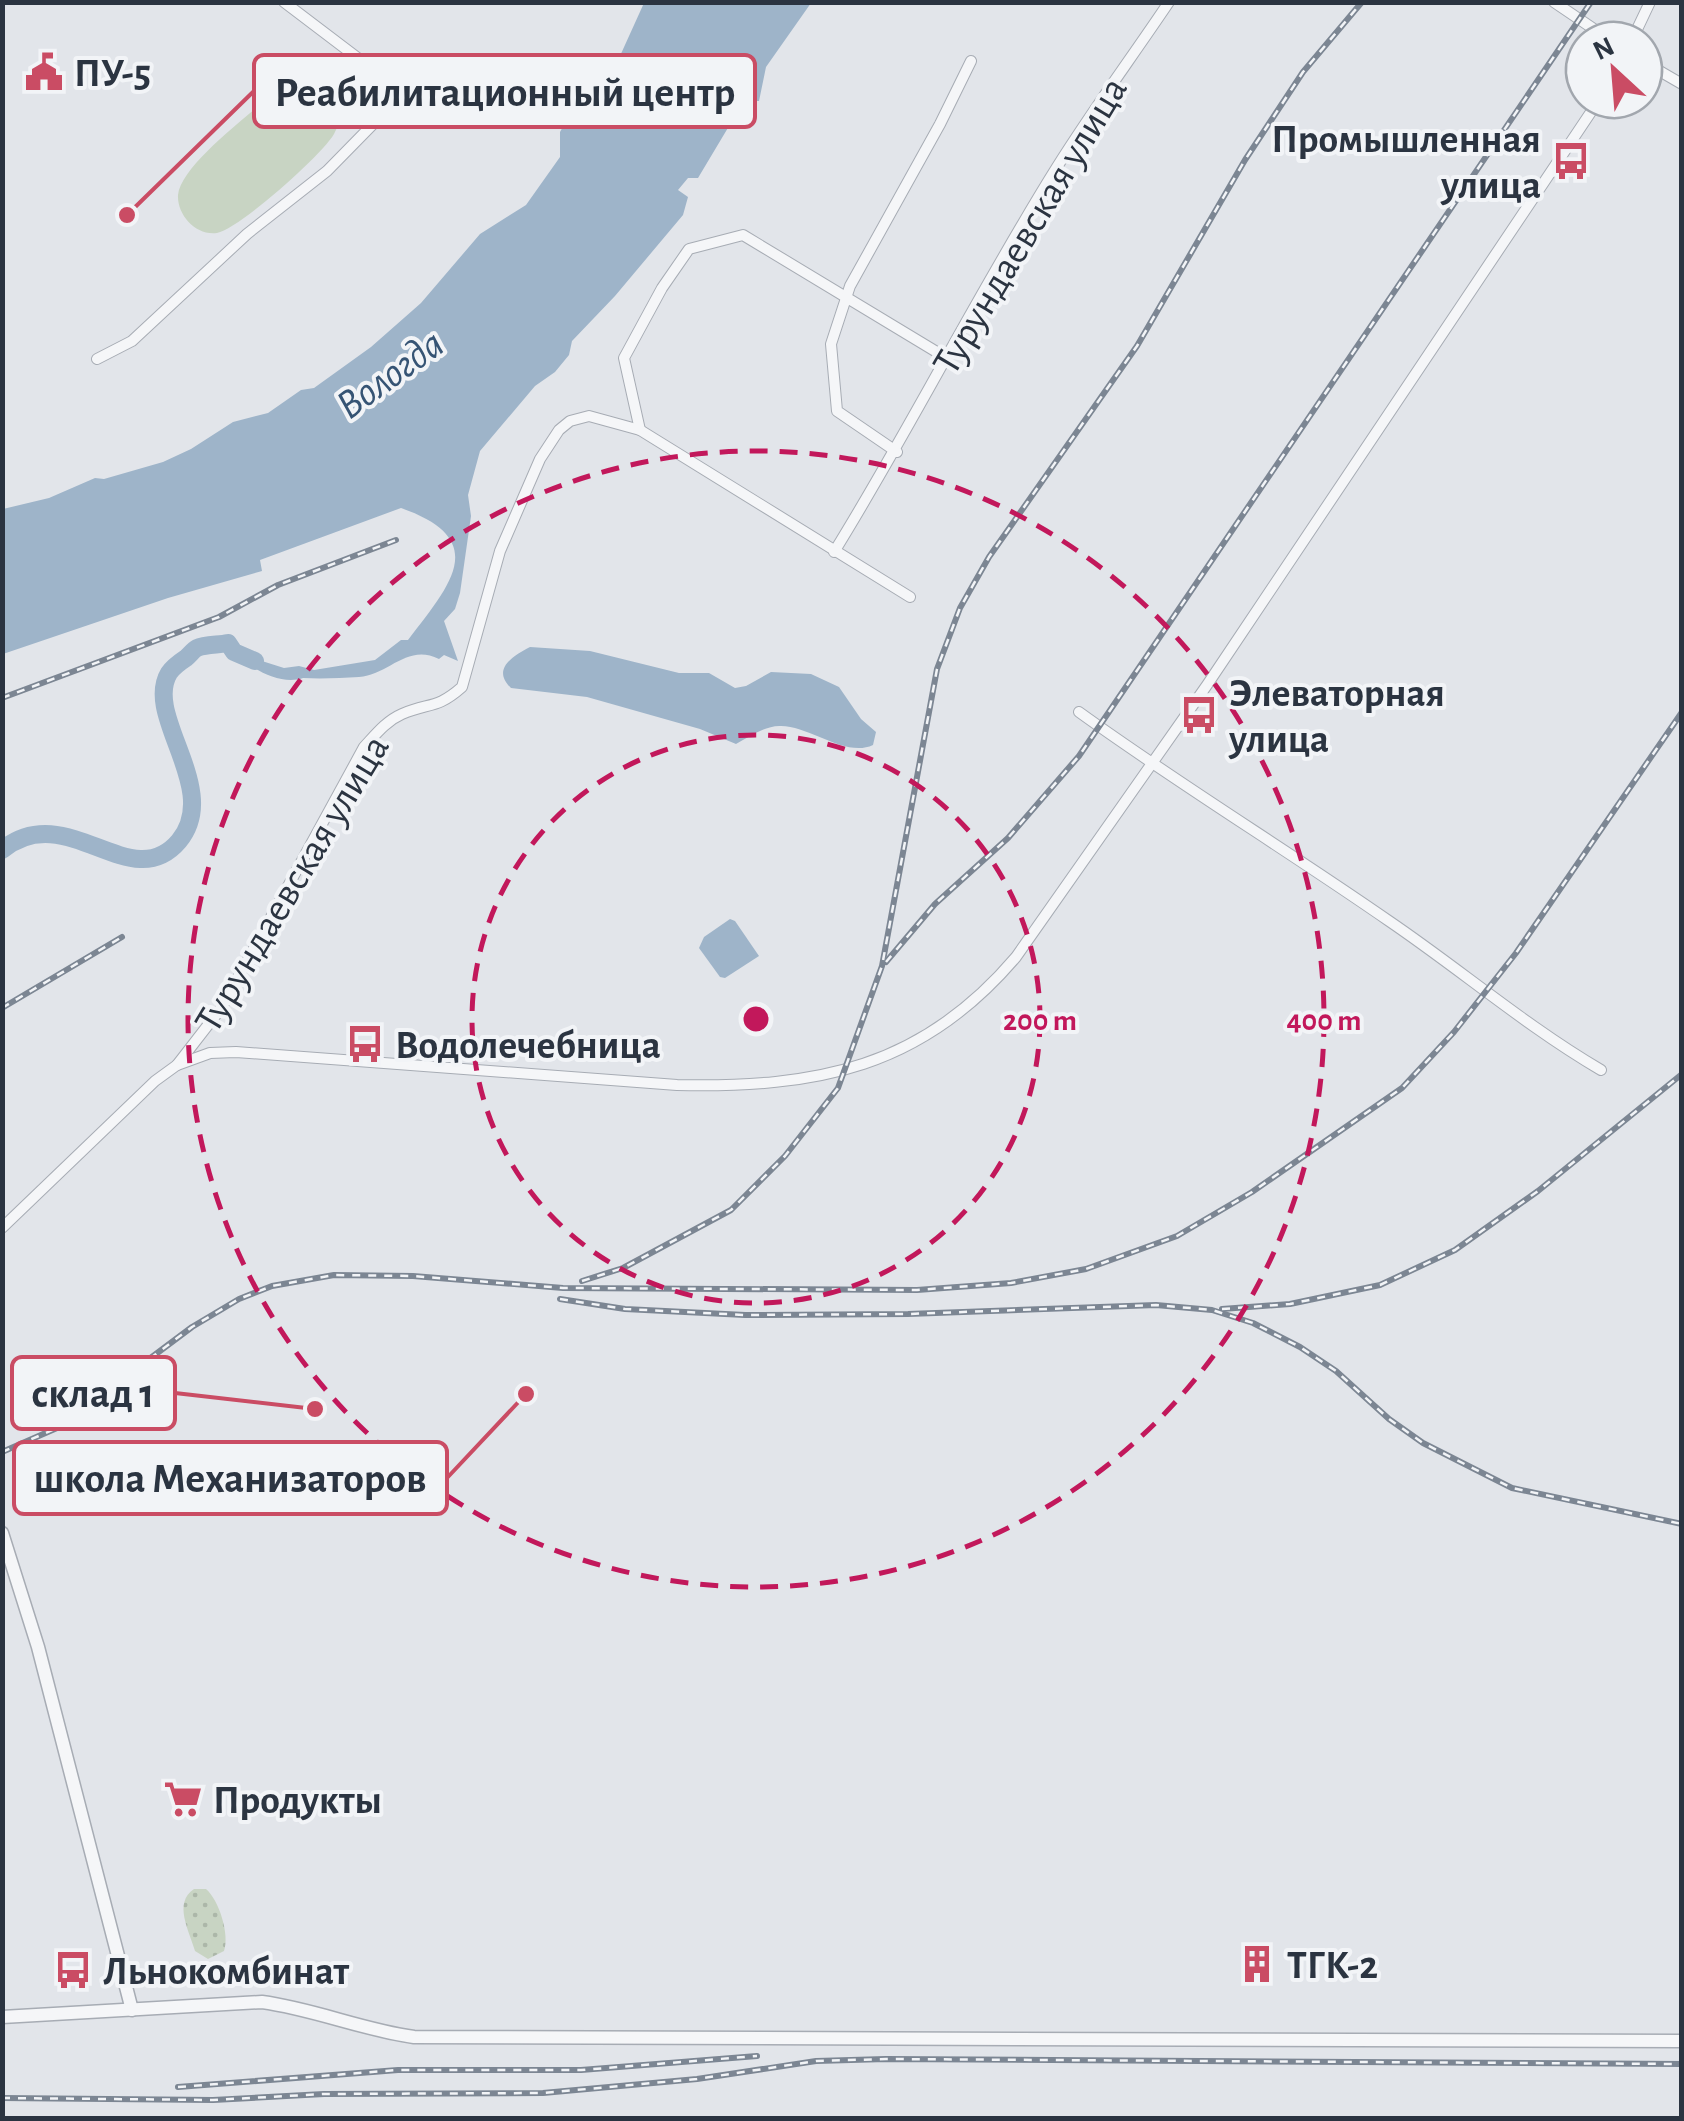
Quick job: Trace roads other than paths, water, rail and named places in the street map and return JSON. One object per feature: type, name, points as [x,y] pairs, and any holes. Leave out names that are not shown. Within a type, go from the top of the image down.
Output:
[{"type":"street","points":[[97,358],[132,341],[247,234],[327,171],[379,118],[388,97],[388,81],[284,2]]},
{"type":"street","name":"Турундаевская улица","points":[[834,552],[896,452],[945,357],[1057,166],[1169,2]]},
{"type":"street","points":[[1554,2],[1581,20]]},
{"type":"street","points":[[896,452],[836,412],[832,344],[847,296],[971,61]]},
{"type":"street","points":[[177,1066],[210,1054],[236,1052],[713,1086],[784,1082],[853,1069],[932,1032],[993,984],[1016,957],[1500,253],[1586,120]]},
{"type":"street","points":[[910,597],[640,430],[624,358],[662,288],[689,250],[744,234],[945,357]]},
{"type":"street","name":"Турундаевская улица","points":[[2,1228],[154,1080],[177,1066],[222,1007],[364,747],[382,727],[403,714],[444,703],[462,688],[500,551],[540,459],[559,430],[570,421],[589,416],[640,430]]},
{"type":"street","points":[[1078,712],[1434,952],[1543,1036],[1601,1070]]},
{"type":"street","points":[[2,1532],[38,1647],[130,2003]]},
{"type":"street","points":[[2,2017],[83,2015],[130,2003],[262,2002],[298,2007],[414,2037],[1682,2041]]},
{"type":"water","name":"Вологда","points":[[644,3],[811,3],[766,67],[759,101],[744,101],[698,178],[688,178],[678,190],[688,197],[683,215],[572,341],[569,355],[555,372],[535,386],[480,451],[468,495],[471,516],[460,593],[455,609],[444,621],[458,661],[444,655],[439,659],[417,655],[370,675],[285,680],[257,669],[234,652],[284,668],[314,670],[375,660],[401,640],[408,640],[448,583],[454,549],[446,534],[401,508],[260,560],[262,571],[3,654],[3,509],[49,498],[95,478],[104,479],[163,462],[233,422],[268,413],[301,390],[314,388],[371,347],[421,303],[480,234],[526,205],[560,157],[560,132],[565,123],[583,116],[615,67]]},
{"type":"water","points":[[530,647],[590,651],[679,673],[709,673],[735,688],[771,672],[811,674],[839,687],[861,719],[876,732],[873,745],[851,748],[781,726],[764,729],[736,744],[700,729],[587,697],[511,688],[505,681],[504,669],[511,659]]},
{"type":"water","points":[[730,919],[759,956],[725,978],[720,977],[699,948],[704,937]]},
{"type":"waterway","points":[[2,850],[26,837],[50,834],[119,855],[140,859],[160,856],[179,841],[190,821],[192,799],[166,710],[164,690],[169,673],[196,649],[208,645],[228,643],[234,652],[255,661]]},
{"type":"railway","points":[[582,1281],[623,1268],[731,1210],[785,1156],[838,1088],[882,966],[937,669],[960,608],[989,557],[1137,346],[1245,160],[1303,72],[1362,2]]},
{"type":"railway","points":[[886,962],[935,904],[1008,838],[1079,756],[1591,2]]},
{"type":"railway","points":[[2,698],[219,617],[278,585],[396,540]]},
{"type":"railway","points":[[2,1452],[57,1428],[192,1327],[239,1299],[272,1286],[334,1275],[413,1276],[563,1288],[917,1290],[1011,1283],[1086,1269],[1177,1236],[1252,1192],[1402,1088],[1454,1032],[1516,953],[1682,712]]},
{"type":"railway","points":[[2,1008],[122,937]]},
{"type":"railway","points":[[1222,1309],[1290,1304],[1380,1285],[1455,1250],[1538,1191],[1682,1074]]},
{"type":"railway","points":[[560,1299],[625,1309],[745,1315],[1156,1305],[1212,1310],[1253,1323],[1300,1347],[1336,1371],[1389,1419],[1423,1443],[1512,1488],[1682,1524]]},
{"type":"railway","points":[[178,2087],[398,2070],[581,2070],[757,2056]]},
{"type":"railway","points":[[2,2098],[213,2100],[324,2094],[543,2093],[697,2079],[816,2061],[886,2059],[1682,2064]]},
{"type":"place","name":"ПУ-5","points":[[44,72]]},
{"type":"place","name":"Промышленная улица","points":[[1571,161]]},
{"type":"place","name":"Реабилитационный центр","points":[[127,215]]},
{"type":"place","name":"Элеваторная улица","points":[[1199,715]]},
{"type":"place","name":"Водолечебница","points":[[365,1044]]},
{"type":"place","name":"школа Механизаторов","points":[[526,1394]]},
{"type":"place","name":"склад 1","points":[[315,1409]]},
{"type":"place","name":"Продукты","points":[[183,1799]]},
{"type":"place","name":"ТГК-2","points":[[1257,1964]]},
{"type":"place","name":"Льнокомбинат","points":[[73,1970]]}]
